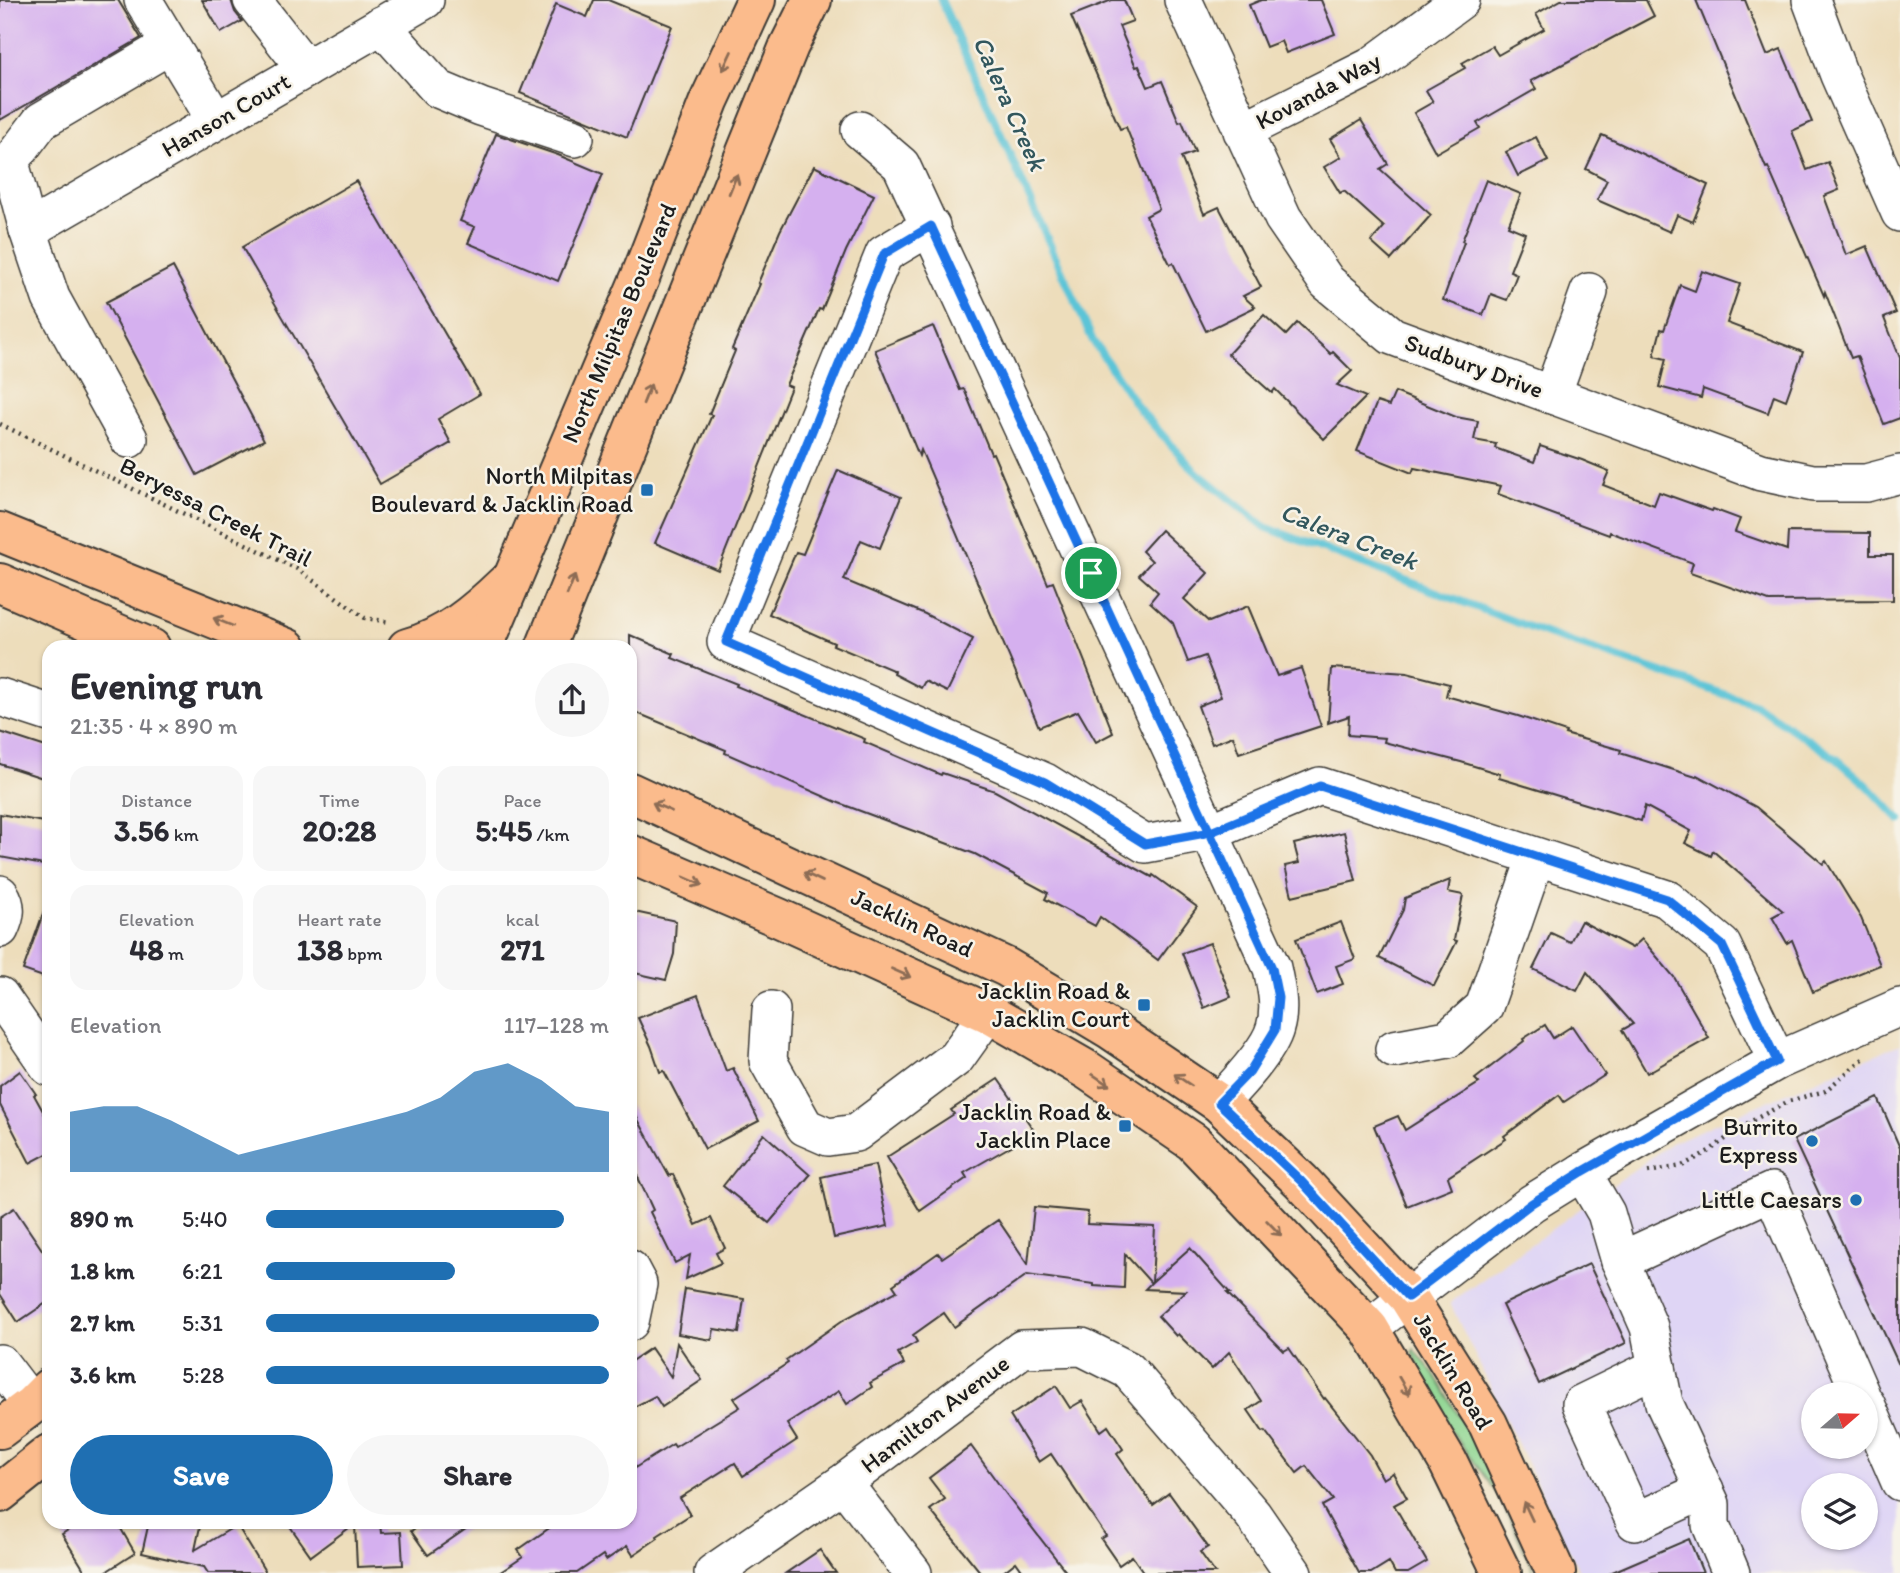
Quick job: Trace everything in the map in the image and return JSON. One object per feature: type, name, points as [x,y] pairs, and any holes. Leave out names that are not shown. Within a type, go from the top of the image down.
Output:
[{"type":"main road","name":"North Milpitas Boulevard","points":[[486,640],[640,278],[709,101],[756,0]]},
{"type":"main road","name":"North Milpitas Boulevard","points":[[548,640],[789,46],[812,0]]},
{"type":"main road","points":[[0,532],[267,640]]},
{"type":"main road","points":[[405,635],[441,635],[481,607],[514,575]]},
{"type":"main road","points":[[0,583],[132,640]]},
{"type":"main road","name":"Jacklin Road","points":[[637,795],[1006,967],[1111,1030],[1219,1103],[1301,1181],[1408,1297],[1488,1424],[1556,1573]]},
{"type":"main road","name":"Jacklin Road","points":[[637,857],[791,923],[988,1013],[1087,1070],[1193,1142],[1369,1328],[1448,1462],[1502,1573]]},
{"type":"main road","points":[[0,1429],[41,1397]]},
{"type":"main road","points":[[0,1493],[42,1460]]},
{"type":"street","points":[[143,0],[216,121]]},
{"type":"street","points":[[253,0],[306,69]]},
{"type":"street","name":"Hanson Court","points":[[14,221],[216,121],[425,0]]},
{"type":"street","name":"Sudbury Drive","points":[[1183,0],[1283,218],[1327,282],[1392,336],[1761,472],[1814,483],[1866,483],[1900,474]]},
{"type":"street","name":"Kovanda Way","points":[[1242,131],[1370,67],[1461,0]]},
{"type":"street","points":[[1811,0],[1839,75],[1900,214]]},
{"type":"street","points":[[381,25],[438,89],[481,107],[575,138]]},
{"type":"street","points":[[129,439],[51,298],[14,221],[10,162],[41,121],[170,45]]},
{"type":"street","points":[[860,130],[901,165],[931,226],[1272,968],[1278,998],[1275,1030],[1250,1071],[1219,1103]]},
{"type":"street","points":[[931,226],[884,254],[726,642],[1045,782],[1145,844],[1211,832],[1320,786],[1667,899],[1722,945],[1777,1061]]},
{"type":"street","points":[[1552,395],[1589,292]]},
{"type":"street","points":[[0,696],[42,711]]},
{"type":"street","points":[[1394,1049],[1448,1039],[1484,1007],[1536,857]]},
{"type":"street","points":[[0,894],[5,901],[6,916],[0,929]]},
{"type":"street","points":[[0,996],[42,1057]]},
{"type":"street","points":[[1369,1328],[1532,1203],[1582,1172],[1777,1061],[1900,1007]]},
{"type":"street","points":[[771,1010],[768,1060],[805,1127],[828,1137],[856,1133],[956,1058],[988,1013]]},
{"type":"street","points":[[1582,1172],[1606,1213],[1620,1261],[1649,1327],[1664,1403],[1711,1504],[1711,1525],[1731,1573]]},
{"type":"street","points":[[1620,1261],[1772,1191],[1855,1382]]},
{"type":"street","name":"Hamilton Avenue","points":[[713,1573],[843,1483],[1022,1349],[1082,1347],[1128,1370],[1253,1514],[1293,1573]]},
{"type":"street","points":[[0,1363],[41,1397]]},
{"type":"street","points":[[1657,1367],[1581,1405],[1635,1522],[1705,1490]]},
{"type":"street","points":[[1878,1432],[1900,1482]]},
{"type":"street","points":[[843,1483],[913,1573]]},
{"type":"path","name":"Beryessa Creek Trail","points":[[0,424],[297,569],[365,618],[405,635]]},
{"type":"path","points":[[1637,1175],[1682,1166],[1756,1118],[1789,1101],[1825,1091],[1868,1056]]},
{"type":"shaded area","points":[[1900,1044],[1900,1573],[1580,1573],[1450,1303],[1671,1143]]},
{"type":"green space","points":[[1414,1349],[1434,1374],[1483,1456],[1535,1573],[1498,1495],[1436,1410]]},
{"type":"building","points":[[0,0],[118,0],[141,38],[0,120]]},
{"type":"building","points":[[202,0],[231,0],[242,21],[221,33]]},
{"type":"building","points":[[594,0],[608,0],[672,26],[627,137],[520,93],[556,4],[587,17]]},
{"type":"building","points":[[1112,0],[1124,0],[1133,21],[1119,26],[1136,67],[1139,66],[1148,87],[1162,81],[1179,122],[1182,121],[1195,152],[1181,157],[1204,214],[1219,207],[1261,287],[1243,296],[1255,307],[1206,331],[1173,263],[1170,264],[1146,216],[1159,209],[1126,127],[1120,129],[1071,16]]},
{"type":"building","points":[[1261,0],[1321,0],[1335,34],[1286,53],[1281,41],[1266,47],[1249,5]]},
{"type":"building","points":[[1561,0],[1646,0],[1654,16],[1531,81],[1536,89],[1477,123],[1480,128],[1436,153],[1414,113],[1433,102],[1426,90],[1465,68],[1462,63],[1492,46],[1498,55],[1544,29],[1536,14]]},
{"type":"building","points":[[1696,0],[1745,0],[1767,55],[1781,49],[1812,122],[1792,131],[1807,170],[1828,162],[1839,190],[1824,196],[1846,255],[1867,246],[1896,313],[1884,318],[1900,358],[1900,418],[1884,424],[1857,356],[1851,358],[1825,292],[1824,296],[1768,167],[1766,168]]},
{"type":"building","points":[[1361,120],[1388,164],[1380,169],[1431,215],[1391,260],[1371,242],[1384,227],[1344,191],[1340,193],[1324,167],[1341,157],[1330,139]]},
{"type":"building","points":[[496,134],[603,174],[558,281],[468,243],[475,227],[460,221]]},
{"type":"building","points":[[1602,135],[1708,185],[1693,222],[1677,215],[1670,232],[1597,200],[1607,180],[1586,169]]},
{"type":"building","points":[[1536,137],[1548,161],[1518,176],[1506,152]]},
{"type":"building","points":[[814,166],[874,195],[786,385],[791,387],[718,570],[655,543],[712,415],[709,414],[735,351],[732,349],[760,284],[758,283],[780,231]]},
{"type":"building","points":[[1486,180],[1521,194],[1508,226],[1525,233],[1510,271],[1517,274],[1507,300],[1491,294],[1483,315],[1443,300]]},
{"type":"building","points":[[356,181],[480,394],[438,419],[451,443],[380,484],[242,247]]},
{"type":"building","points":[[173,267],[264,440],[197,475],[106,302]]},
{"type":"building","points":[[1702,271],[1740,284],[1727,323],[1803,352],[1786,400],[1774,395],[1768,413],[1703,389],[1701,398],[1659,387],[1666,359],[1654,356],[1661,329],[1664,330],[1680,285],[1695,291]]},
{"type":"building","points":[[1264,315],[1286,335],[1297,323],[1352,371],[1337,385],[1366,397],[1324,439],[1275,389],[1272,393],[1228,354]]},
{"type":"building","points":[[933,326],[960,390],[964,389],[991,454],[993,453],[1048,584],[1053,582],[1113,733],[1096,742],[1078,711],[1039,727],[921,450],[919,456],[875,350]]},
{"type":"building","points":[[1395,392],[1456,417],[1478,421],[1474,440],[1496,444],[1495,448],[1534,462],[1540,446],[1582,460],[1609,471],[1603,485],[1654,505],[1659,492],[1712,511],[1713,509],[1740,519],[1735,532],[1787,550],[1788,532],[1870,533],[1870,555],[1893,555],[1893,600],[1769,601],[1690,573],[1693,563],[1498,494],[1501,486],[1414,468],[1412,473],[1357,451],[1377,402],[1389,406]]},
{"type":"building","points":[[838,470],[901,497],[880,548],[861,540],[844,580],[925,614],[973,639],[947,692],[925,681],[921,688],[894,674],[895,671],[769,614],[796,552],[803,554]]},
{"type":"building","points":[[1161,530],[1208,573],[1184,599],[1209,622],[1248,606],[1277,676],[1301,668],[1321,726],[1239,753],[1233,736],[1212,744],[1198,706],[1221,697],[1205,656],[1188,662],[1173,623],[1150,602],[1158,592],[1139,575],[1152,561],[1142,551]]},
{"type":"building","points":[[630,635],[674,654],[672,658],[865,739],[864,742],[941,775],[942,773],[995,791],[1152,877],[1153,875],[1197,907],[1158,960],[1100,917],[1095,926],[1045,899],[1048,893],[975,854],[839,803],[725,753],[726,750],[637,713],[637,640],[630,640]]},
{"type":"building","points":[[1332,668],[1407,673],[1449,684],[1446,696],[1518,716],[1566,732],[1565,734],[1621,750],[1620,753],[1696,777],[1697,775],[1756,807],[1823,864],[1826,861],[1861,918],[1880,965],[1813,992],[1792,940],[1787,943],[1772,917],[1783,911],[1713,851],[1711,856],[1685,843],[1691,831],[1645,806],[1641,821],[1499,778],[1500,774],[1461,762],[1384,742],[1385,738],[1348,735],[1349,716],[1328,723]]},
{"type":"building","points":[[0,732],[42,746],[42,778],[0,764]]},
{"type":"building","points":[[0,814],[42,822],[42,865],[0,857]]},
{"type":"building","points":[[1344,832],[1356,881],[1292,896],[1285,866],[1299,863],[1294,844]]},
{"type":"building","points":[[1450,880],[1448,892],[1463,895],[1454,940],[1457,941],[1434,986],[1379,958],[1403,910],[1405,898]]},
{"type":"building","points":[[637,913],[676,921],[674,954],[666,980],[637,974]]},
{"type":"building","points":[[42,916],[42,977],[23,970]]},
{"type":"building","points":[[1581,921],[1632,948],[1642,939],[1674,977],[1709,1038],[1647,1073],[1622,1030],[1633,1024],[1587,972],[1577,991],[1533,969],[1551,933],[1570,942]]},
{"type":"building","points":[[1341,922],[1355,959],[1336,966],[1343,984],[1317,994],[1296,939]]},
{"type":"building","points":[[1210,943],[1231,997],[1204,1008],[1182,953]]},
{"type":"building","points":[[698,995],[726,1071],[733,1068],[759,1121],[705,1149],[664,1071],[660,1072],[638,1018]]},
{"type":"building","points":[[1545,1025],[1553,1038],[1572,1026],[1605,1075],[1564,1102],[1559,1095],[1504,1136],[1506,1139],[1448,1177],[1452,1188],[1407,1206],[1374,1126],[1398,1116],[1405,1130],[1479,1083],[1475,1079],[1524,1041],[1523,1039]]},
{"type":"building","points":[[20,1071],[36,1094],[34,1095],[42,1109],[42,1157],[30,1163],[0,1105],[0,1086]]},
{"type":"building","points":[[998,1079],[1033,1129],[1013,1145],[964,1173],[967,1178],[920,1211],[887,1157],[954,1114],[951,1110]]},
{"type":"building","points":[[1878,1098],[1900,1148],[1900,1367],[1794,1140]]},
{"type":"building","points":[[637,1118],[669,1176],[673,1174],[696,1225],[711,1218],[725,1248],[716,1253],[721,1263],[686,1279],[690,1255],[675,1263],[650,1212],[653,1210],[637,1175]]},
{"type":"building","points":[[764,1134],[810,1175],[769,1223],[723,1186]]},
{"type":"building","points":[[875,1165],[888,1226],[834,1238],[821,1177]]},
{"type":"building","points":[[1034,1207],[1088,1212],[1087,1224],[1155,1227],[1152,1282],[1190,1248],[1230,1293],[1227,1293],[1284,1351],[1289,1348],[1324,1399],[1370,1455],[1383,1479],[1393,1473],[1407,1498],[1394,1505],[1427,1562],[1408,1573],[1395,1573],[1389,1562],[1371,1573],[1359,1573],[1322,1506],[1333,1500],[1306,1466],[1297,1473],[1265,1431],[1263,1432],[1248,1410],[1261,1401],[1229,1352],[1212,1369],[1158,1316],[1186,1291],[1145,1289],[1151,1283],[1125,1254],[1124,1288],[1027,1275],[954,1327],[944,1313],[913,1335],[917,1342],[898,1353],[904,1364],[870,1383],[872,1387],[847,1404],[839,1391],[787,1424],[797,1440],[743,1476],[735,1463],[680,1498],[690,1515],[633,1555],[627,1546],[606,1560],[603,1555],[577,1573],[499,1573],[523,1557],[518,1550],[548,1529],[637,1529],[637,1467],[740,1407],[734,1398],[788,1363],[786,1360],[843,1320],[897,1291],[893,1285],[938,1253],[942,1258],[998,1220],[1028,1264]]},
{"type":"building","points":[[14,1208],[42,1250],[42,1306],[18,1322],[0,1294],[0,1217]]},
{"type":"building","points":[[1589,1264],[1626,1343],[1539,1384],[1502,1305]]},
{"type":"building","points":[[685,1289],[744,1299],[739,1333],[714,1329],[712,1340],[678,1334]]},
{"type":"building","points":[[677,1343],[702,1380],[662,1407],[655,1396],[637,1405],[637,1357],[651,1348],[671,1377]]},
{"type":"building","points":[[1056,1386],[1070,1408],[1082,1401],[1101,1431],[1108,1426],[1123,1449],[1117,1454],[1153,1505],[1169,1493],[1208,1547],[1200,1552],[1215,1573],[1144,1573],[1132,1556],[1119,1565],[1101,1539],[1106,1536],[1051,1454],[1039,1462],[1010,1416]]},
{"type":"building","points":[[971,1446],[1067,1573],[1024,1573],[1016,1562],[1002,1573],[981,1573],[930,1510],[945,1499],[929,1478]]},
{"type":"building","points":[[70,1529],[121,1529],[135,1553],[104,1573],[86,1573],[62,1534]]},
{"type":"building","points":[[147,1529],[200,1529],[195,1550],[230,1529],[239,1529],[266,1573],[208,1573],[204,1567],[142,1553]]},
{"type":"building","points":[[292,1529],[348,1529],[311,1556]]},
{"type":"building","points":[[355,1529],[381,1529],[381,1533],[401,1532],[403,1565],[357,1567]]},
{"type":"building","points":[[414,1529],[466,1529],[428,1555],[411,1531]]},
{"type":"building","points":[[1689,1539],[1703,1573],[1610,1573]]},
{"type":"building","points":[[820,1550],[836,1573],[786,1573]]},
{"type":"waterway","name":"Calera Creek","points":[[941,0],[1093,341],[1139,409],[1194,470],[1265,527],[1550,635],[1756,705],[1837,759],[1868,786],[1900,820]]},
{"type":"place","name":"North Milpitas Boulevard & Jacklin Road","points":[[647,490]]},
{"type":"place","name":"Jacklin Road & Jacklin Court","points":[[1144,1005]]},
{"type":"place","name":"Jacklin Road & Jacklin Place","points":[[1125,1126]]},
{"type":"place","name":"Burrito Express","points":[[1812,1141]]},
{"type":"place","name":"Little Caesars","points":[[1856,1200]]},
{"type":"route","points":[[1091,573],[931,226],[884,254],[726,642],[1045,782],[1145,844],[1211,832],[1320,786],[1667,899],[1722,945],[1777,1061],[1532,1203],[1408,1297],[1301,1181],[1219,1103],[1250,1071],[1275,1030],[1278,998],[1272,968],[1211,832],[1091,573]]}]
